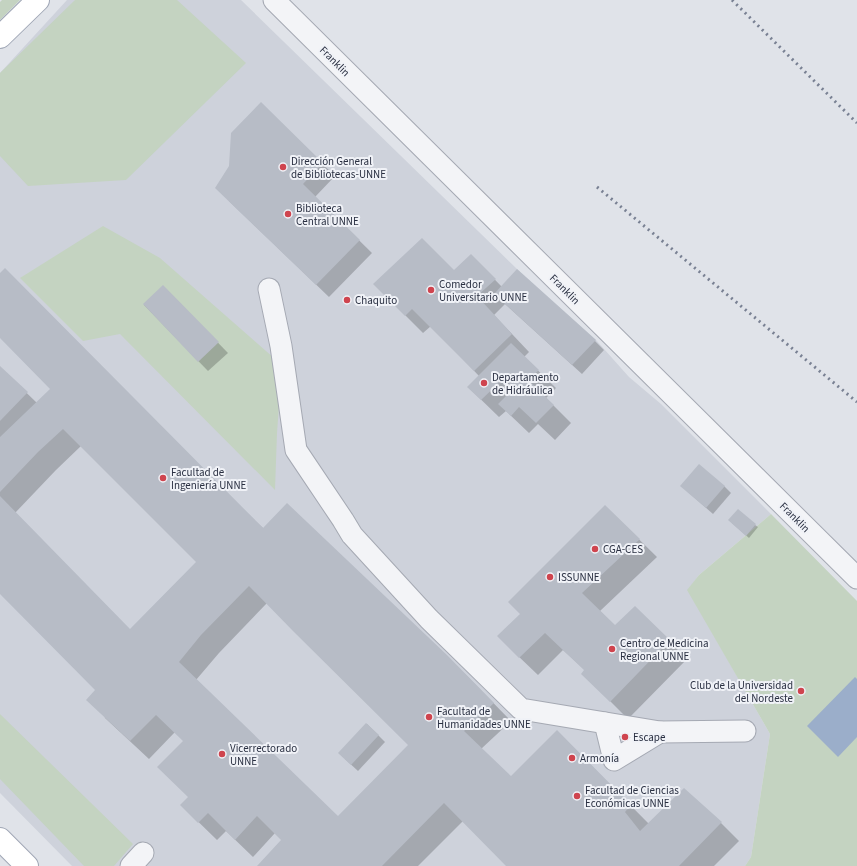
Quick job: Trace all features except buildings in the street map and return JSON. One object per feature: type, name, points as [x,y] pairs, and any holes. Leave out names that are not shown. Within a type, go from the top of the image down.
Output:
[{"type":"main road","points":[[0,37],[38,0]]},
{"type":"main road","points":[[0,839],[27,866]]},
{"type":"street","name":"Franklin","points":[[274,0],[857,578]]},
{"type":"street","points":[[269,289],[281,346],[296,450],[352,535],[429,619],[521,709],[660,732],[746,731]]},
{"type":"street","points":[[605,723],[614,760],[660,732]]},
{"type":"shaded area","points":[[67,0],[241,0],[517,269],[596,340],[629,377],[661,404],[771,514],[699,575],[688,590],[770,734],[751,857],[745,866],[72,866],[0,793],[0,73]]},
{"type":"green space","points":[[2,0],[20,0],[0,20],[0,2]]},
{"type":"green space","points":[[75,0],[177,0],[246,63],[126,180],[28,186],[0,156],[0,73]]},
{"type":"green space","points":[[103,226],[160,258],[282,365],[275,490],[120,334],[83,341],[20,278]]},
{"type":"green space","name":"Club de la Universidad del Nordeste","points":[[771,514],[857,601],[857,866],[745,866],[751,857],[770,734],[687,590],[699,575]]},
{"type":"green space","points":[[0,714],[133,844],[114,866],[84,866],[0,779]]},
{"type":"water","points":[[855,677],[857,679],[857,737],[838,757],[807,726]]},
{"type":"railway","points":[[732,0],[857,123]]},
{"type":"railway","points":[[597,187],[857,402]]},
{"type":"place","name":"Dirección General de Bibliotecas-UNNE","points":[[283,167]]},
{"type":"place","name":"Biblioteca Central UNNE","points":[[288,214]]},
{"type":"place","name":"Comedor Universitario UNNE","points":[[431,290]]},
{"type":"place","name":"Chaquito","points":[[347,300]]},
{"type":"place","name":"Departamento de Hidráulica","points":[[484,383]]},
{"type":"place","name":"Facultad de Ingeniería UNNE","points":[[163,478]]},
{"type":"place","name":"CGA-CES","points":[[595,549]]},
{"type":"place","name":"ISSUNNE","points":[[550,577]]},
{"type":"place","name":"Centro de Medicina Regional UNNE","points":[[612,649]]},
{"type":"place","name":"Club de la Universidad del Nordeste","points":[[801,691]]},
{"type":"place","name":"Facultad de Humanidades UNNE","points":[[429,717]]},
{"type":"place","name":"Escape","points":[[625,737]]},
{"type":"place","name":"Vicerrectorado UNNE","points":[[222,754]]},
{"type":"place","name":"Armonía","points":[[572,758]]},
{"type":"place","name":"Facultad de Ciencias Económicas UNNE","points":[[577,796]]}]
